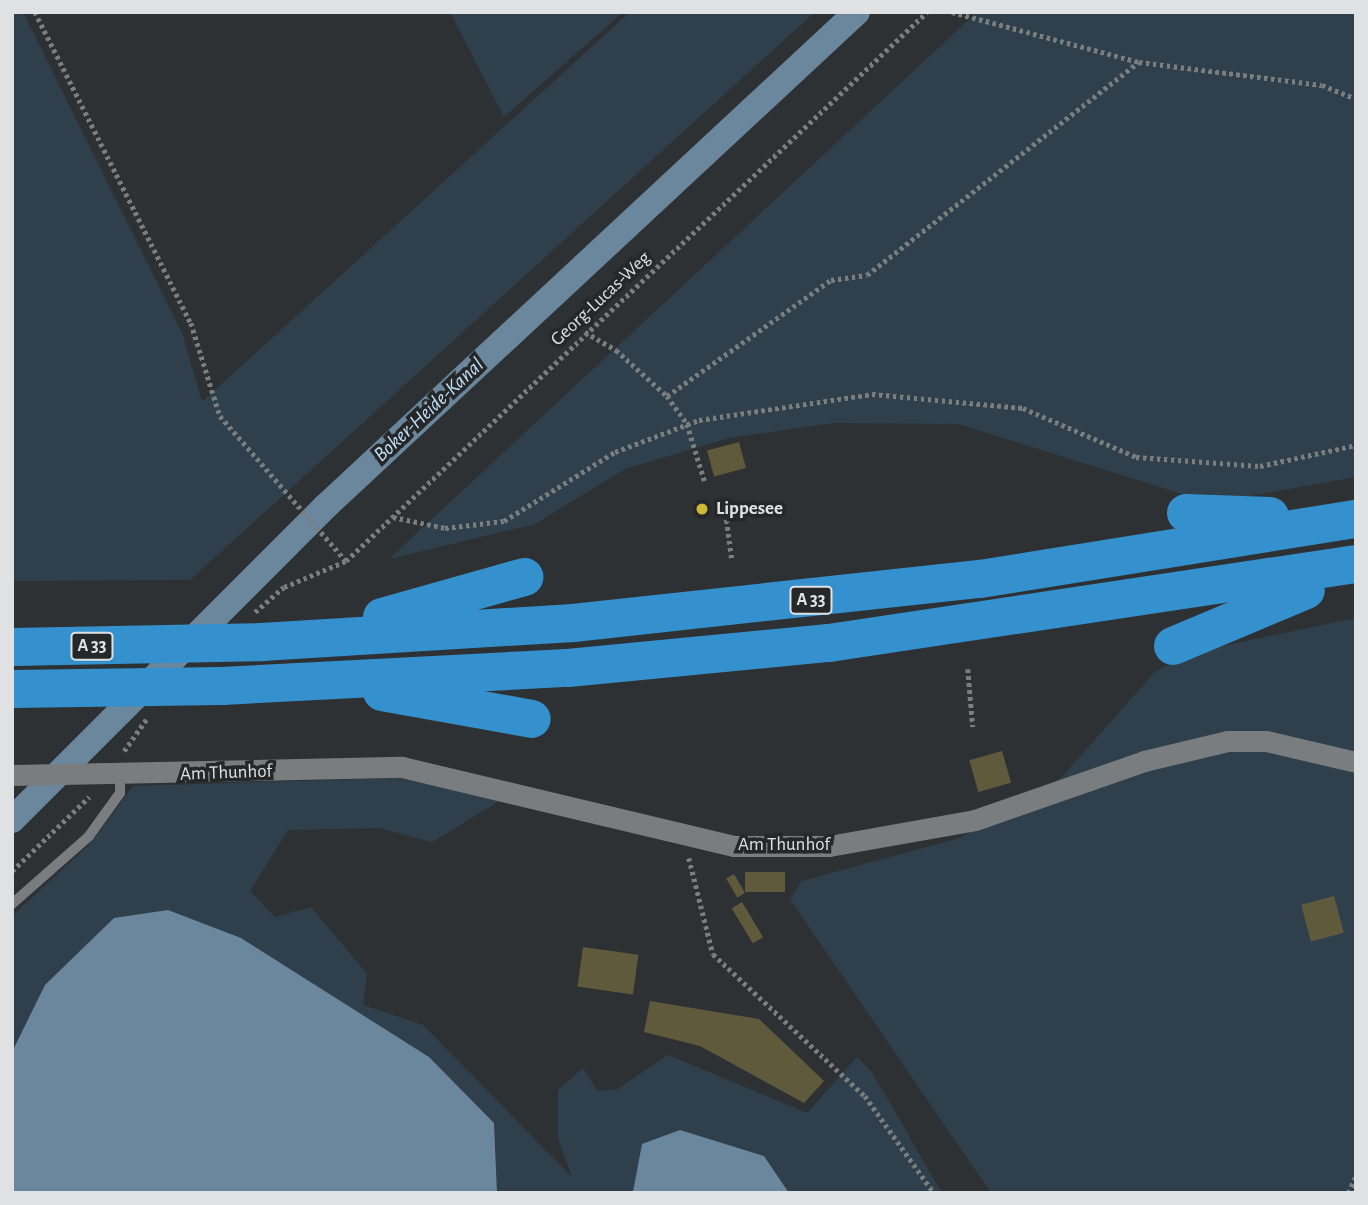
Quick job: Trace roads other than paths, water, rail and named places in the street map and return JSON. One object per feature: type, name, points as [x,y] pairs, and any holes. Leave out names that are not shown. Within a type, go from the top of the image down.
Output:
[{"type":"highway","points":[[1186,513],[1356,519]]},
{"type":"highway","name":"A 33","points":[[12,647],[248,642],[814,600],[1356,519]]},
{"type":"highway","name":"A 33","points":[[12,689],[118,690],[568,668],[829,643],[1356,564]]},
{"type":"highway","points":[[1172,646],[1356,570]]},
{"type":"highway","points":[[248,642],[461,600],[524,578]]},
{"type":"highway","points":[[322,681],[532,719]]},
{"type":"street","name":"Am Thunhof","points":[[15,775],[112,776],[402,767],[734,846],[869,844],[975,821],[1143,761],[1228,741],[1266,741],[1356,762]]},
{"type":"lane","points":[[12,904],[89,836],[120,793],[112,776]]},
{"type":"waterway","name":"Boker-Heide-Kanal","points":[[12,820],[326,506],[857,12]]},
{"type":"place","name":"Lippesee","points":[[702,509]]}]
